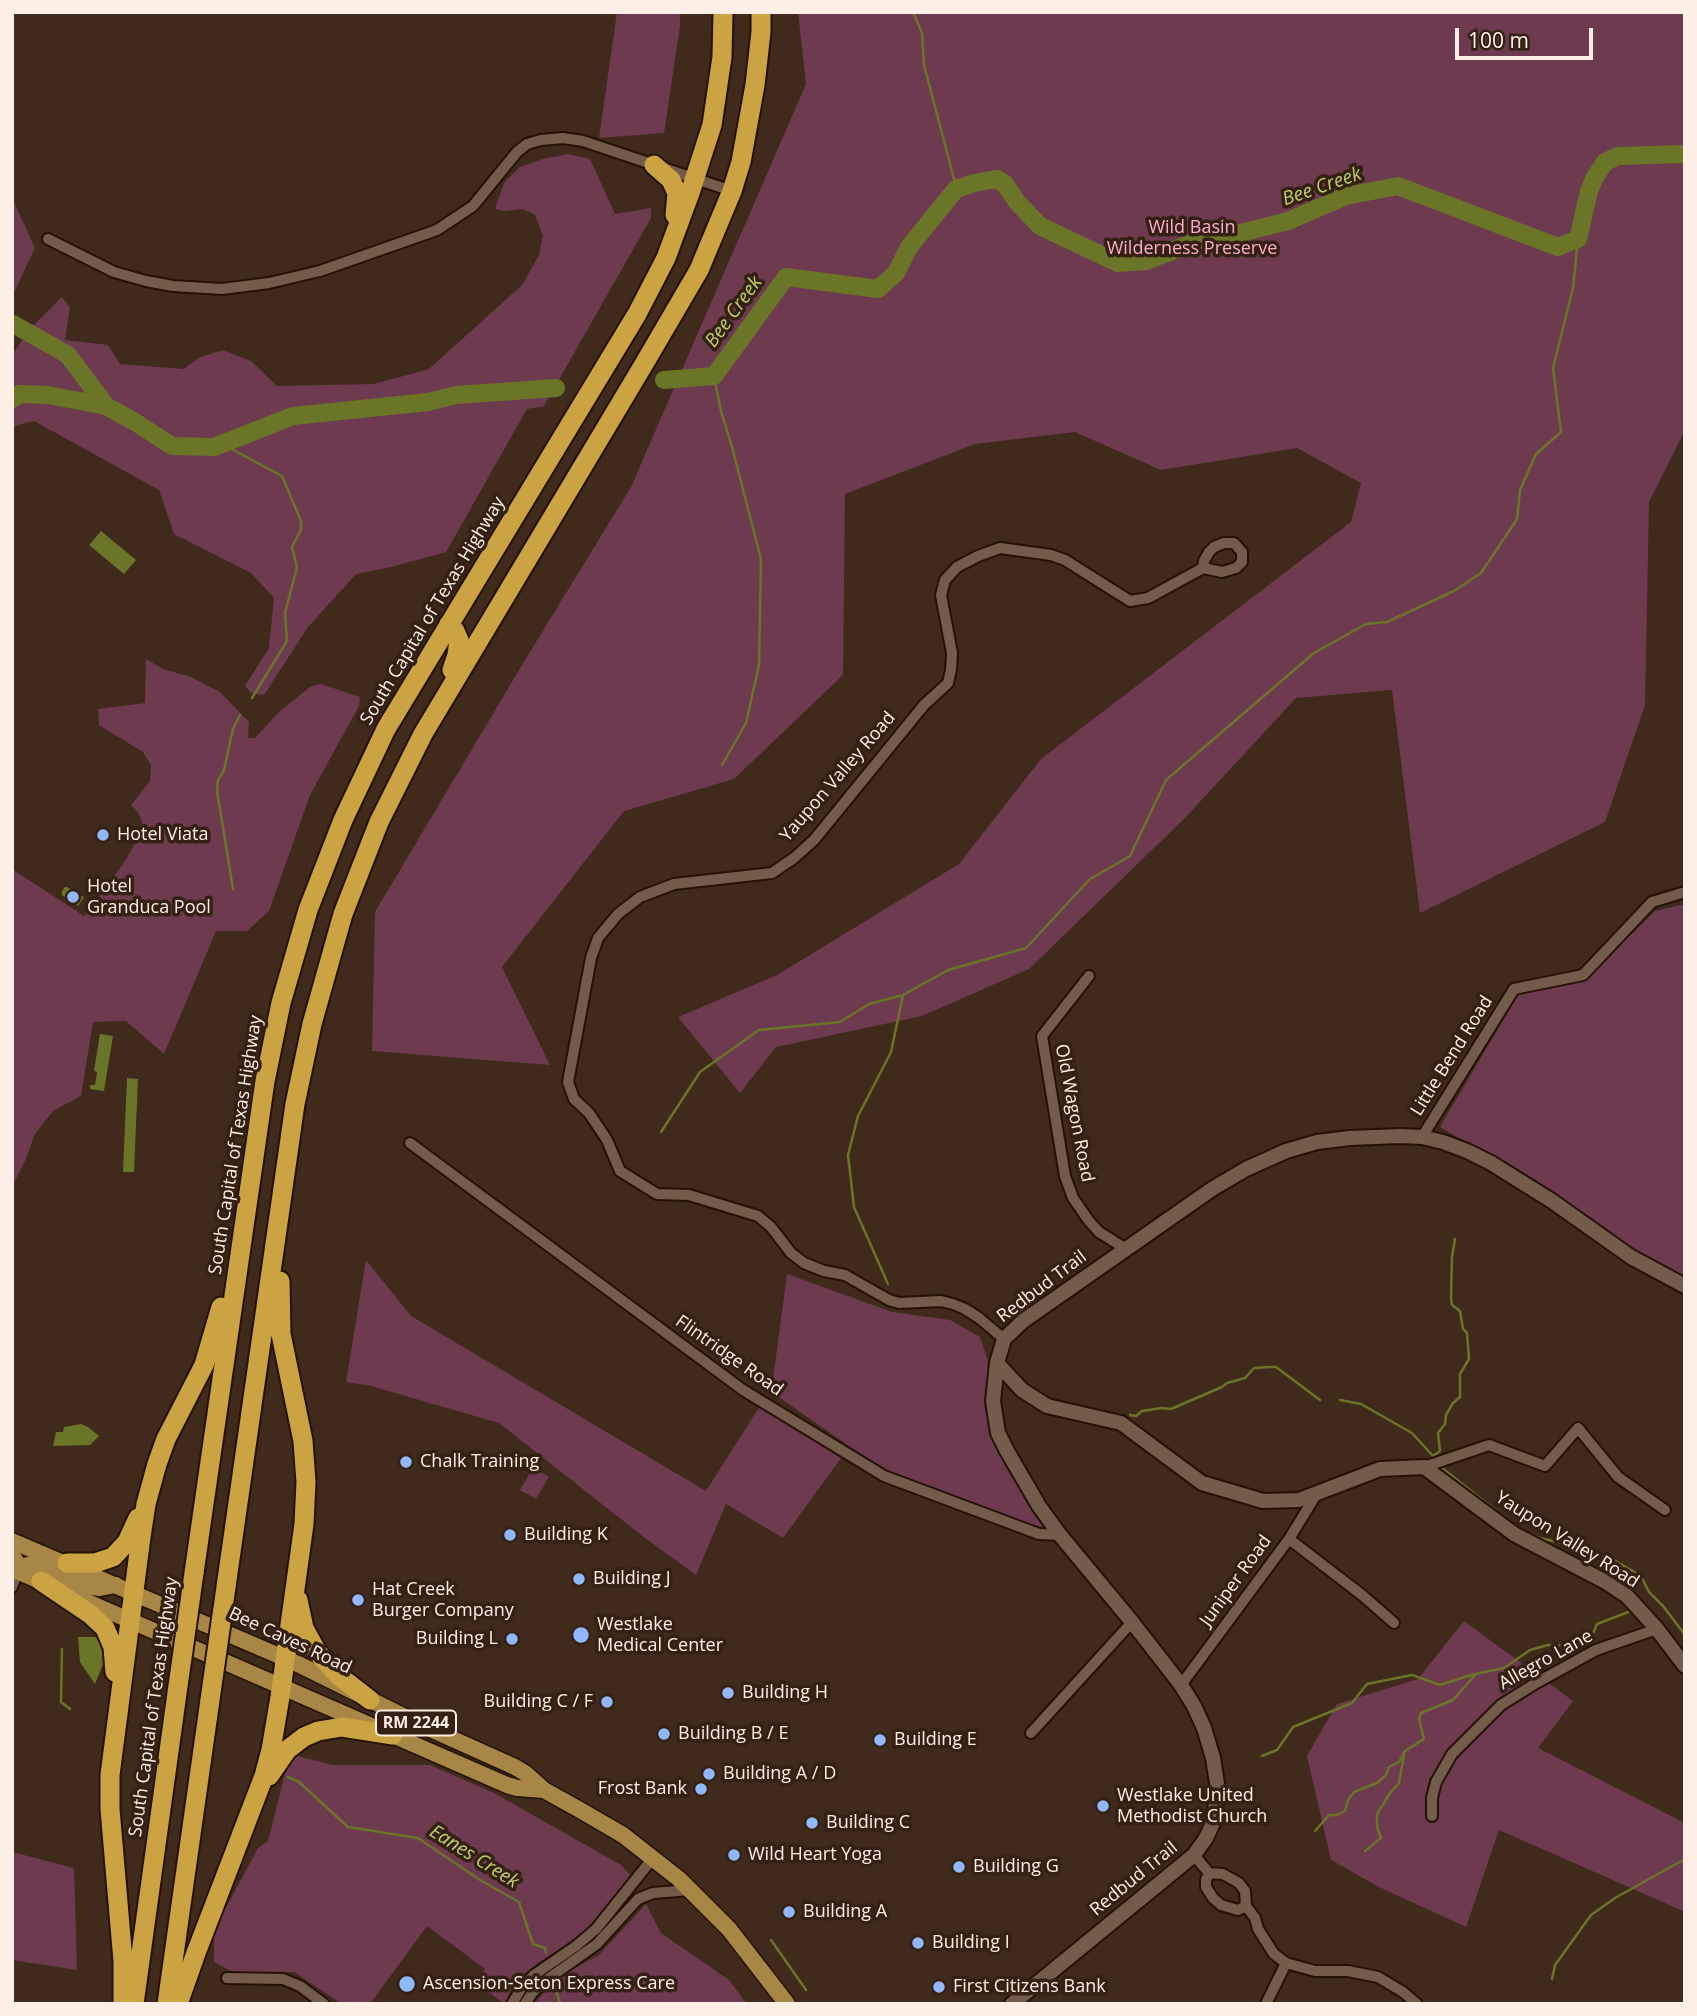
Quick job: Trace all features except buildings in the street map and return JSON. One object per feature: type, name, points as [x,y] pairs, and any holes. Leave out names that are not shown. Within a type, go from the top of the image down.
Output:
[{"type":"highway","name":"South Capital of Texas Highway","points":[[134,2004],[250,1176],[278,1018],[301,933],[318,881],[343,820],[379,744],[637,314],[666,258],[712,125],[722,57],[723,12]]},
{"type":"highway","points":[[167,2004],[289,1137],[310,1032],[343,914],[386,807],[431,720],[699,270],[732,191],[741,162],[755,85],[761,12]]},
{"type":"highway","points":[[654,165],[671,180],[677,193],[677,209],[666,258]]},
{"type":"highway","points":[[449,624],[465,626],[474,623],[510,586]]},
{"type":"highway","points":[[431,720],[458,650],[457,635],[449,624]]},
{"type":"highway","points":[[178,2004],[269,1759],[305,1508],[306,1468],[302,1434],[284,1348],[280,1308],[289,1137]]},
{"type":"highway","points":[[122,2004],[123,1961],[109,1800],[110,1766],[130,1620],[125,1588],[150,1488],[166,1439],[209,1351],[250,1176]]},
{"type":"highway","points":[[66,1563],[95,1563],[113,1557],[120,1551],[129,1538],[150,1488]]},
{"type":"highway","points":[[296,1575],[301,1620],[311,1643],[331,1668],[370,1700]]},
{"type":"highway","points":[[41,1581],[96,1618],[111,1637],[114,1652],[115,1724]]},
{"type":"highway","points":[[255,1801],[282,1755],[297,1741],[311,1734],[342,1727],[393,1735]]},
{"type":"main road","name":"Bee Caves Road","points":[[12,1541],[285,1658],[417,1723],[515,1767],[544,1790],[609,1827],[653,1858],[691,1890],[729,1929],[788,2004]]},
{"type":"main road","points":[[12,1555],[17,1563],[14,1576]]},
{"type":"main road","points":[[14,1576],[27,1565],[36,1565],[88,1586],[125,1588]]},
{"type":"main road","name":"Bee Caves Road","points":[[14,1576],[41,1581],[507,1785],[544,1790]]},
{"type":"street","points":[[48,239],[114,272],[146,281],[200,288],[244,287],[320,271],[437,230],[473,206],[517,152],[527,144],[563,138],[583,141],[732,191]]},
{"type":"street","name":"Yaupon Valley Road","points":[[1004,1339],[979,1318],[953,1304],[941,1301],[899,1303],[845,1275],[804,1263],[791,1253],[771,1227],[758,1216],[689,1195],[657,1194],[620,1171],[607,1140],[589,1113],[574,1099],[568,1082],[591,958],[598,938],[618,914],[640,897],[674,884],[772,873],[814,840],[924,705],[948,683],[952,653],[941,595],[945,580],[957,567],[1000,548],[1051,555],[1065,560],[1130,601],[1148,598],[1203,568]]},
{"type":"street","name":"Little Bend Road","points":[[1422,1137],[1514,989],[1583,975],[1652,902],[1685,892]]},
{"type":"street","name":"Old Wagon Road","points":[[1089,976],[1042,1036],[1065,1176],[1073,1198],[1099,1232],[1126,1249]]},
{"type":"street","name":"Redbud Trail","points":[[1012,2004],[1194,1855],[1213,1823],[1217,1783],[1204,1728],[1181,1685],[1060,1535],[1039,1506],[998,1433],[993,1401],[997,1363],[1004,1339],[1023,1321],[1212,1189],[1246,1169],[1286,1151],[1317,1142],[1350,1138],[1422,1137],[1443,1142],[1491,1163],[1552,1201],[1631,1257],[1685,1286]]},
{"type":"street","name":"Flintridge Road","points":[[410,1143],[743,1390],[849,1455],[884,1476],[1039,1534],[1060,1535]]},
{"type":"street","points":[[997,1363],[1022,1390],[1047,1406],[1121,1423],[1202,1483],[1263,1501],[1299,1500],[1380,1469],[1424,1467],[1489,1445],[1545,1466],[1578,1428],[1618,1477],[1665,1510]]},
{"type":"street","points":[[993,1401],[1006,1389],[1022,1390]]},
{"type":"street","name":"Yaupon Valley Road","points":[[1424,1467],[1514,1534],[1604,1581],[1626,1596],[1657,1629],[1685,1666]]},
{"type":"street","name":"Juniper Road","points":[[1181,1685],[1289,1539],[1316,1495]]},
{"type":"street","points":[[1289,1539],[1394,1623]]},
{"type":"street","points":[[1031,1733],[1132,1622]]},
{"type":"street","name":"Allegro Lane","points":[[1432,1816],[1432,1798],[1436,1782],[1452,1754],[1501,1705],[1596,1650],[1657,1629]]},
{"type":"street","points":[[1194,1855],[1209,1873],[1223,1874],[1239,1883],[1245,1891],[1246,1906],[1258,1929],[1270,1948],[1286,1963],[1315,1971],[1355,1972],[1378,1977],[1417,2004]]},
{"type":"street","points":[[512,2004],[522,1987],[534,1975],[596,1929],[653,1858]]},
{"type":"street","points":[[1209,1873],[1206,1887],[1213,1898],[1221,1905],[1238,1910],[1246,1906]]},
{"type":"street","points":[[525,2004],[542,1983],[597,1944],[638,1899],[653,1893],[691,1890]]},
{"type":"street","points":[[1266,2004],[1286,1963]]},
{"type":"street","points":[[227,1978],[271,1978],[289,1981],[324,2004]]},
{"type":"green space","points":[[617,12],[680,12],[664,133],[599,138]]},
{"type":"green space","name":"Wild Basin Wilderness Preserve","points":[[798,12],[1685,12],[1685,430],[1649,502],[1645,705],[1605,822],[1420,913],[1392,690],[1296,698],[1184,819],[1029,969],[922,1016],[776,1047],[740,1093],[678,1017],[777,975],[959,864],[1041,759],[1351,522],[1361,483],[1297,448],[1161,470],[1075,432],[975,444],[845,494],[843,675],[734,779],[624,811],[502,967],[550,1065],[372,1051],[375,912],[631,487],[806,84]]},
{"type":"green space","points":[[568,154],[590,159],[615,214],[651,208],[651,218],[544,406],[527,409],[446,552],[356,574],[308,627],[264,695],[251,693],[245,686],[269,648],[274,598],[251,573],[174,534],[159,490],[34,421],[12,429],[12,355],[31,328],[62,297],[70,307],[65,340],[108,345],[120,364],[184,369],[198,358],[223,350],[251,361],[277,386],[374,384],[429,369],[522,285],[539,255],[543,236],[535,215],[523,209],[495,209],[504,183],[520,167]]},
{"type":"green space","points":[[12,198],[35,248],[12,297]]},
{"type":"green space","points":[[146,659],[163,669],[191,677],[220,692],[249,722],[248,738],[255,738],[278,713],[310,687],[321,684],[360,697],[359,706],[310,795],[269,911],[247,931],[216,931],[164,1054],[126,1021],[93,1022],[81,1096],[53,1111],[35,1134],[12,1187],[12,869],[84,916],[124,863],[138,838],[142,822],[131,805],[150,781],[151,765],[143,752],[99,725],[98,709],[145,703]]},
{"type":"green space","points":[[1685,904],[1685,1280],[1657,1268],[1539,1184],[1440,1127],[1518,995],[1587,978],[1655,911]]},
{"type":"green space","points":[[366,1260],[411,1316],[706,1491],[760,1406],[841,1458],[783,1538],[726,1504],[696,1575],[499,1423],[371,1386],[346,1382]]},
{"type":"green space","points":[[787,1274],[892,1312],[950,1320],[980,1337],[990,1368],[990,1419],[1043,1520],[1043,1527],[1012,1520],[882,1469],[770,1391]]},
{"type":"green space","points":[[533,1468],[549,1477],[536,1499],[520,1490]]},
{"type":"green space","points":[[1464,1621],[1573,1701],[1538,1748],[1685,1823],[1683,1911],[1499,1830],[1466,1927],[1379,1887],[1331,1860],[1307,1756],[1337,1704],[1418,1679]]},
{"type":"green space","points":[[290,1754],[332,1765],[430,1765],[494,1793],[621,1865],[630,1875],[610,1903],[581,1935],[538,1963],[513,1984],[505,2004],[475,1983],[485,1969],[427,1926],[370,2004],[342,2004],[294,1972],[235,1973],[214,1962],[214,1930],[258,1848],[268,1841]]},
{"type":"green space","points":[[12,1852],[74,1868],[77,1970],[12,1960]]},
{"type":"green space","points":[[646,1904],[661,1933],[729,1980],[747,2004],[534,2004],[559,1976],[599,1955]]},
{"type":"shaded area","points":[[101,531],[136,560],[124,574],[89,545]]},
{"type":"shaded area","name":"Hotel Granduca Pool","points":[[65,887],[84,897],[78,906],[62,895]]},
{"type":"shaded area","points":[[100,1034],[113,1036],[104,1091],[90,1089],[90,1085],[95,1085],[97,1072],[94,1071]]},
{"type":"shaded area","points":[[127,1078],[138,1079],[134,1172],[123,1172]]},
{"type":"shaded area","points":[[81,1424],[99,1436],[90,1445],[53,1446],[56,1432],[63,1432],[64,1427]]},
{"type":"shaded area","points":[[78,1637],[96,1637],[102,1647],[103,1664],[95,1684],[80,1662]]},
{"type":"waterway","points":[[913,12],[922,33],[924,65],[954,179],[962,186]]},
{"type":"waterway","name":"Bee Creek","points":[[664,380],[714,376],[786,277],[878,289],[896,273],[909,247],[956,189],[974,183],[997,179],[1005,184],[1017,202],[1040,226],[1118,263],[1146,261],[1215,234],[1241,233],[1288,221],[1346,196],[1398,186],[1558,247],[1578,239],[1589,191],[1605,162],[1618,156],[1685,154]]},
{"type":"waterway","points":[[661,1132],[700,1072],[759,1030],[840,1022],[869,1004],[903,995],[948,970],[1026,948],[1090,879],[1130,856],[1166,780],[1314,653],[1366,624],[1387,622],[1454,591],[1481,573],[1517,519],[1520,490],[1536,454],[1561,432],[1553,368],[1573,288],[1578,239]]},
{"type":"waterway","name":"Bee Creek","points":[[13,324],[68,355],[106,406],[172,446],[214,447],[293,416],[428,402],[456,395],[556,388]]},
{"type":"waterway","points":[[714,376],[761,559],[759,665],[746,723],[722,765]]},
{"type":"waterway","points":[[12,399],[20,394],[48,395],[106,406]]},
{"type":"waterway","points":[[222,444],[282,476],[301,521],[301,530],[292,547],[297,567],[285,613],[287,641],[252,698]]},
{"type":"waterway","points":[[233,889],[217,791],[233,729],[240,715]]},
{"type":"waterway","points":[[888,1284],[854,1207],[848,1155],[858,1116],[891,1052],[903,995]]},
{"type":"waterway","points":[[1340,1400],[1361,1404],[1412,1433],[1433,1456],[1440,1451],[1438,1433],[1445,1424],[1446,1415],[1453,1403],[1460,1397],[1460,1374],[1469,1359],[1467,1333],[1463,1329],[1460,1311],[1452,1305],[1451,1298],[1455,1239]]},
{"type":"waterway","points":[[1130,1415],[1136,1416],[1142,1411],[1162,1408],[1171,1409],[1227,1383],[1245,1378],[1254,1368],[1276,1367],[1320,1400]]},
{"type":"waterway","points":[[1442,1468],[1519,1529]]},
{"type":"waterway","points":[[1525,1532],[1566,1544],[1577,1551],[1607,1556],[1641,1576],[1649,1592],[1685,1635]]},
{"type":"waterway","points":[[1262,1756],[1277,1750],[1293,1727],[1352,1703],[1367,1684],[1412,1675],[1440,1685],[1504,1668],[1530,1650],[1548,1645],[1573,1646],[1592,1636],[1597,1624],[1631,1611]]},
{"type":"waterway","name":"Eanes Creek","points":[[62,1649],[61,1702],[70,1709]]},
{"type":"waterway","points":[[1315,1831],[1329,1815],[1345,1811],[1354,1792],[1377,1783],[1386,1775],[1389,1767],[1399,1762],[1405,1751],[1424,1739],[1419,1719],[1421,1713],[1453,1700],[1476,1674]]},
{"type":"waterway","points":[[1365,1851],[1381,1838],[1377,1827],[1377,1814],[1399,1783],[1404,1755]]},
{"type":"waterway","name":"Eanes Creek","points":[[288,1777],[299,1782],[348,1827],[418,1838],[480,1880],[519,1902],[533,1944],[545,1948],[546,1953]]},
{"type":"waterway","points":[[1552,1979],[1555,1965],[1591,1915],[1615,1898],[1685,1859]]},
{"type":"waterway","points":[[771,1940],[806,1990]]},
{"type":"waterway","name":"Eanes Creek","points":[[554,1981],[562,2004]]},
{"type":"place","name":"Hotel Viata","points":[[103,835]]},
{"type":"place","name":"Hotel Granduca Pool","points":[[73,897]]},
{"type":"place","name":"Chalk Training","points":[[406,1462]]},
{"type":"place","name":"Building K","points":[[510,1535]]},
{"type":"place","name":"Building J","points":[[579,1579]]},
{"type":"place","name":"Hat Creek Burger Company","points":[[358,1600]]},
{"type":"place","name":"Westlake Medical Center","points":[[581,1635]]},
{"type":"place","name":"Building L","points":[[512,1639]]},
{"type":"place","name":"Building H","points":[[728,1693]]},
{"type":"place","name":"Building C / F","points":[[607,1702]]},
{"type":"place","name":"Building B / E","points":[[664,1734]]},
{"type":"place","name":"Building E","points":[[880,1740]]},
{"type":"place","name":"Building A / D","points":[[709,1774]]},
{"type":"place","name":"Frost Bank","points":[[701,1789]]},
{"type":"place","name":"Westlake United Methodist Church","points":[[1103,1806]]},
{"type":"place","name":"Building C","points":[[812,1823]]},
{"type":"place","name":"Wild Heart Yoga","points":[[734,1855]]},
{"type":"place","name":"Building G","points":[[959,1867]]},
{"type":"place","name":"Building A","points":[[789,1912]]},
{"type":"place","name":"Building I","points":[[918,1943]]},
{"type":"place","name":"Ascension-Seton Express Care","points":[[407,1984]]},
{"type":"place","name":"First Citizens Bank","points":[[939,1987]]}]
